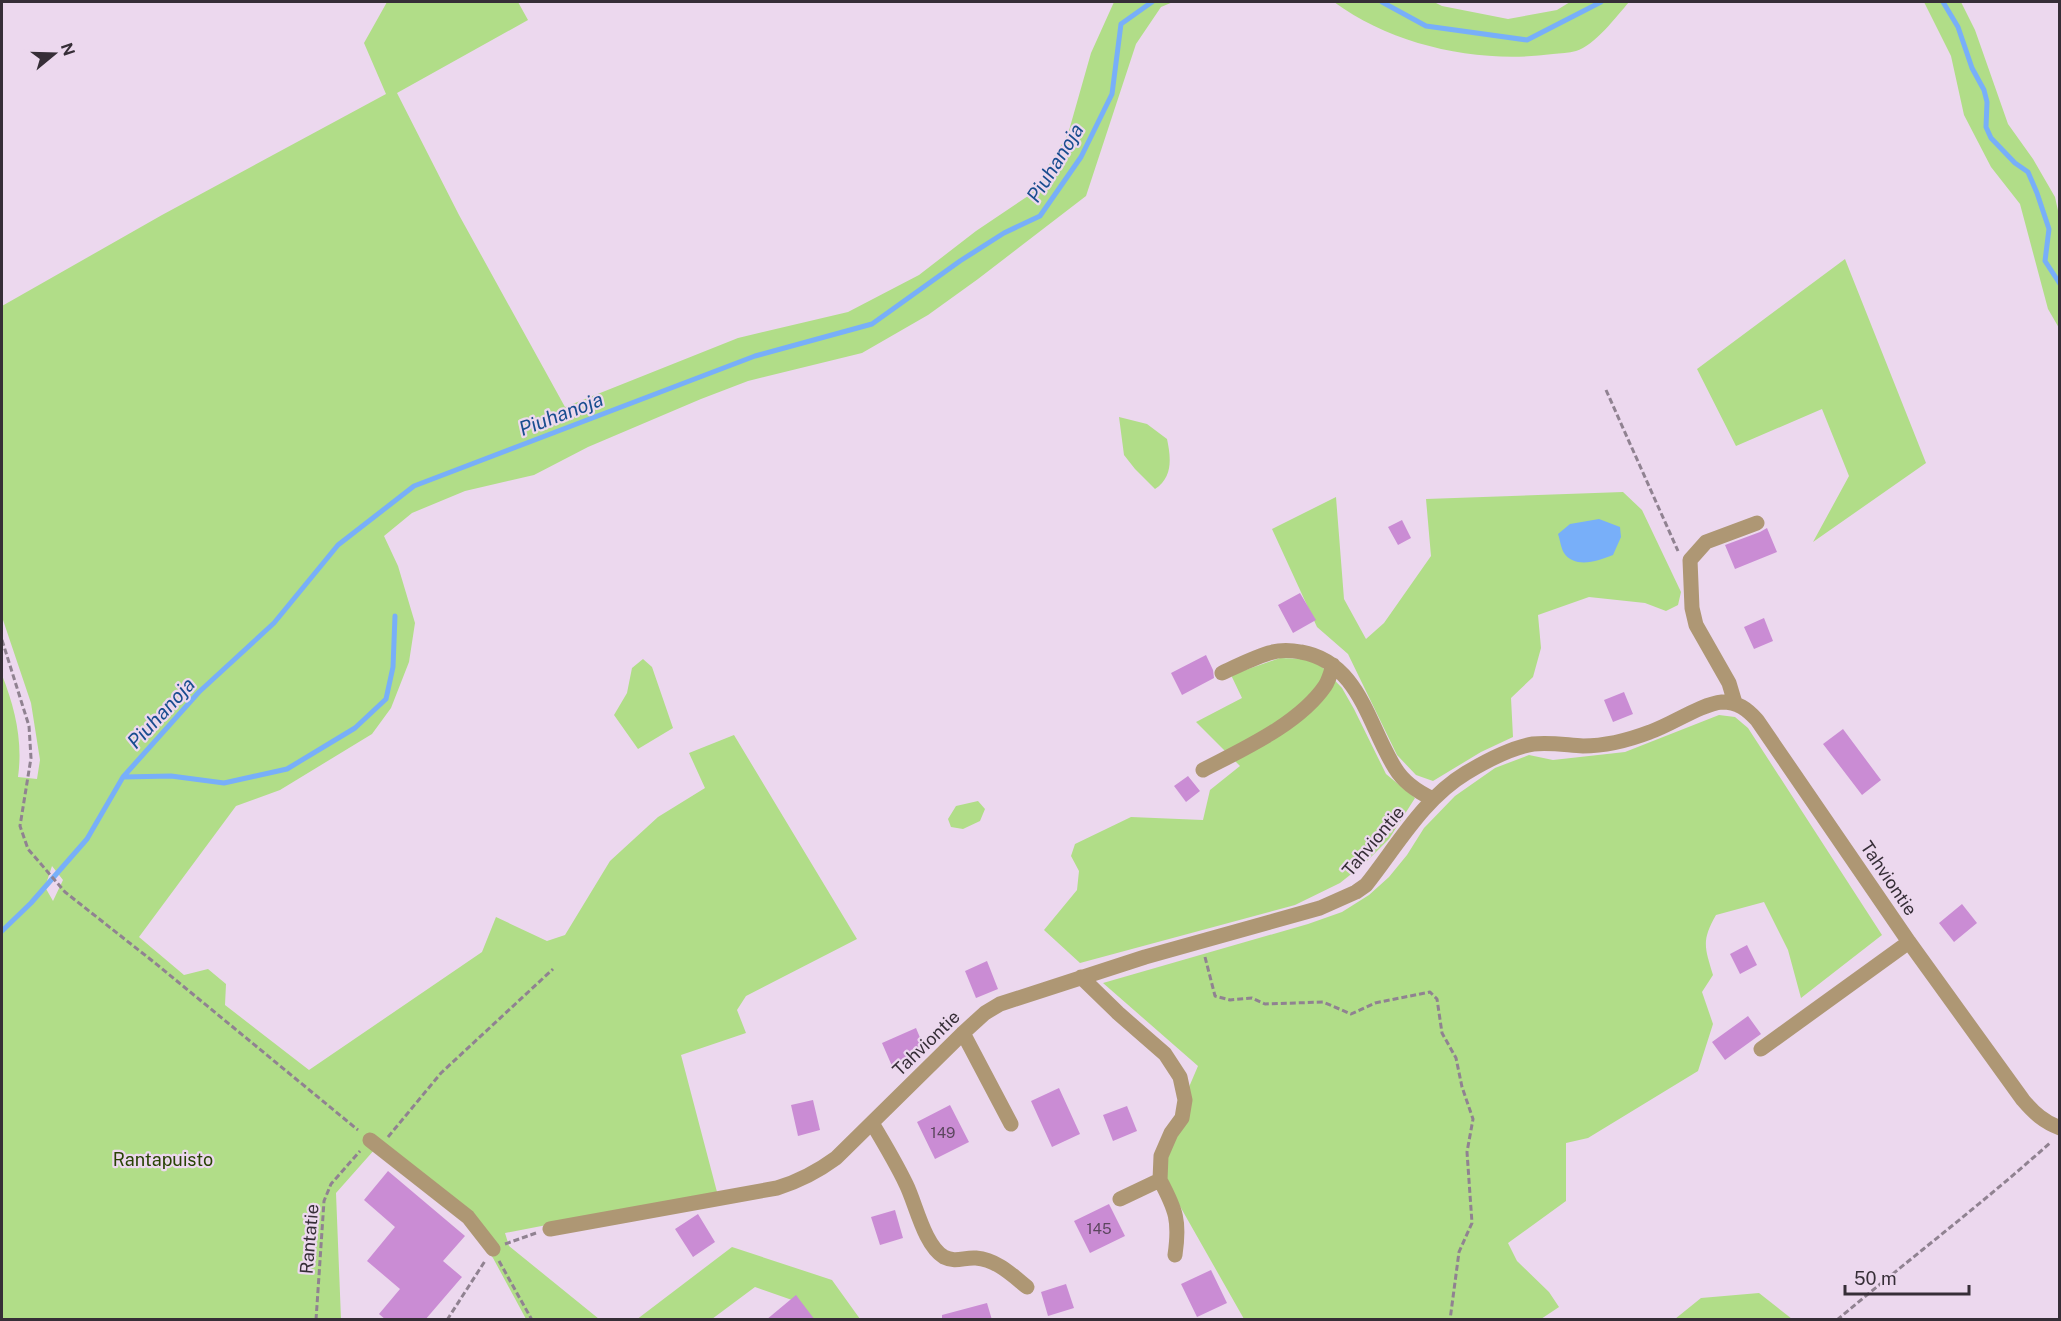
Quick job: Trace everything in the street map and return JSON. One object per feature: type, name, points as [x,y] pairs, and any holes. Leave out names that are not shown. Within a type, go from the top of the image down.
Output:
[{"type":"street","points":[[1735,703],[1729,683],[1696,626],[1692,608],[1690,560],[1706,542],[1757,523]]},
{"type":"street","points":[[1222,673],[1270,652],[1294,651],[1314,654],[1333,665],[1347,678],[1366,708],[1395,768],[1416,791],[1433,800]]},
{"type":"street","points":[[1203,770],[1269,735],[1313,702],[1326,684],[1333,665]]},
{"type":"street","name":"Tahviontie","points":[[550,1229],[777,1188],[799,1181],[818,1172],[836,1158],[963,1033],[985,1013],[1000,1004],[1203,940],[1309,911],[1356,892],[1366,885],[1415,820],[1448,785],[1465,773],[1509,751],[1531,744],[1554,742],[1582,746],[1603,745],[1652,732],[1720,702],[1735,703],[1748,710],[1757,720],[1909,942],[2023,1100],[2049,1124],[2060,1128]]},
{"type":"street","points":[[1761,1049],[1909,942]]},
{"type":"street","points":[[1081,977],[1126,1021],[1165,1054],[1180,1077],[1185,1100],[1182,1118],[1171,1133],[1161,1156],[1160,1180],[1174,1205],[1178,1231],[1174,1255]]},
{"type":"street","points":[[963,1033],[1011,1124]]},
{"type":"street","points":[[872,1123],[906,1184],[931,1242],[941,1255],[953,1261],[973,1258],[990,1260],[1027,1287]]},
{"type":"street","points":[[375,1144],[468,1217],[493,1249]]},
{"type":"street","points":[[1120,1199],[1160,1180]]},
{"type":"path","points":[[1606,390],[1681,556],[1690,560]]},
{"type":"path","points":[[2,640],[29,726],[31,758],[20,826],[28,849],[65,892],[375,1144]]},
{"type":"path","points":[[1203,940],[1207,971],[1215,996],[1230,1000],[1252,998],[1265,1004],[1323,1002],[1351,1014],[1375,1003],[1430,992],[1437,999],[1442,1033],[1456,1058],[1462,1087],[1473,1119],[1467,1152],[1472,1223],[1459,1252],[1450,1320]]},
{"type":"path","name":"Rantatie","points":[[316,1320],[324,1201],[331,1184],[340,1171],[375,1144],[441,1073],[553,969]]},
{"type":"path","points":[[1837,1320],[1990,1196],[2060,1135]]},
{"type":"path","points":[[447,1320],[493,1249],[550,1229]]},
{"type":"path","points":[[493,1249],[532,1320]]},
{"type":"green space","name":"Rantapuisto","points":[[387,2],[518,2],[528,20],[397,93],[459,215],[565,407],[738,338],[848,312],[919,275],[976,231],[1031,194],[1068,134],[1091,53],[1114,2],[1173,2],[1161,7],[1136,44],[1086,196],[928,315],[862,353],[748,381],[588,447],[534,475],[465,491],[412,513],[384,536],[398,566],[415,623],[409,662],[391,708],[372,734],[280,790],[236,806],[139,937],[184,975],[208,969],[226,984],[225,1005],[309,1070],[482,952],[496,917],[547,941],[565,935],[610,861],[658,817],[705,788],[689,753],[734,735],[857,939],[746,996],[737,1010],[746,1033],[681,1055],[717,1192],[505,1233],[509,1246],[599,1319],[526,1319],[493,1258],[471,1227],[375,1149],[336,1193],[341,1319],[2,1319],[2,675],[17,725],[18,777],[37,779],[40,760],[31,703],[2,617],[2,306],[162,215],[386,94],[364,43]],"holes":[[[52,866],[63,880],[53,901],[45,887]]]},
{"type":"green space","points":[[1334,2],[1434,2],[1442,6],[1508,19],[1557,10],[1570,2],[1629,2],[1605,30],[1576,51],[1525,56],[1496,56],[1467,54],[1410,40],[1383,30]]},
{"type":"green space","points":[[1924,2],[1961,2],[1975,30],[2008,124],[2033,159],[2055,197],[2060,220],[2059,328],[2048,309],[2020,204],[1991,167],[1964,115],[1951,56]]},
{"type":"green space","points":[[1845,259],[1926,463],[1813,542],[1849,476],[1822,409],[1736,446],[1697,369]]},
{"type":"green space","points":[[1119,417],[1147,424],[1167,439],[1170,460],[1168,473],[1155,489],[1124,455]]},
{"type":"green space","points":[[1623,492],[1642,510],[1681,592],[1678,605],[1666,611],[1645,603],[1589,597],[1538,615],[1541,648],[1533,677],[1511,698],[1513,737],[1481,752],[1433,781],[1416,775],[1397,755],[1348,654],[1317,627],[1272,529],[1336,497],[1344,599],[1366,639],[1384,623],[1431,556],[1426,499]]},
{"type":"green space","points":[[1280,658],[1308,659],[1322,667],[1342,688],[1386,774],[1415,798],[1389,839],[1365,863],[1340,883],[1295,905],[1080,963],[1044,930],[1077,890],[1079,871],[1071,856],[1075,844],[1131,817],[1203,820],[1210,790],[1240,766],[1196,722],[1242,698],[1231,675]]},
{"type":"green space","points":[[643,659],[652,667],[673,728],[638,749],[614,715],[627,693],[632,668]]},
{"type":"green space","points":[[1719,715],[1735,717],[1748,728],[1882,935],[1801,998],[1788,950],[1764,902],[1716,915],[1706,938],[1713,975],[1702,992],[1713,1024],[1698,1071],[1588,1138],[1566,1143],[1566,1201],[1508,1243],[1517,1261],[1549,1292],[1559,1307],[1541,1319],[1244,1319],[1156,1164],[1198,1066],[1103,983],[1308,924],[1342,912],[1369,895],[1389,877],[1407,855],[1424,828],[1455,796],[1495,768],[1529,755],[1553,760],[1625,752]]},
{"type":"green space","points":[[978,801],[985,809],[980,821],[963,829],[951,827],[948,819],[956,806]]},
{"type":"green space","points":[[732,1247],[832,1280],[860,1319],[807,1319],[792,1300],[755,1287],[712,1319],[636,1320]]},
{"type":"green space","points":[[1759,1293],[1792,1319],[1675,1319],[1701,1298]]},
{"type":"water","points":[[1599,519],[1620,527],[1621,537],[1613,555],[1587,562],[1574,561],[1569,558],[1563,551],[1558,534],[1570,524]]},
{"type":"building","points":[[1402,520],[1411,538],[1398,545],[1388,527]]},
{"type":"building","points":[[1767,528],[1777,552],[1735,569],[1725,545]]},
{"type":"building","points":[[1300,593],[1316,620],[1293,633],[1278,605]]},
{"type":"building","points":[[1764,618],[1773,641],[1754,649],[1744,627]]},
{"type":"building","points":[[1206,655],[1214,678],[1182,695],[1171,673]]},
{"type":"building","points":[[1624,692],[1633,714],[1613,722],[1604,700]]},
{"type":"building","points":[[1843,729],[1881,780],[1862,795],[1823,744]]},
{"type":"building","points":[[1188,776],[1200,791],[1186,802],[1174,786]]},
{"type":"building","points":[[1962,904],[1977,923],[1954,942],[1939,923]]},
{"type":"building","points":[[1747,945],[1757,965],[1740,974],[1730,954]]},
{"type":"building","points":[[987,961],[998,989],[976,998],[965,971]]},
{"type":"building","points":[[1748,1016],[1761,1034],[1725,1060],[1712,1042]]},
{"type":"building","points":[[916,1028],[926,1052],[892,1066],[882,1043]]},
{"type":"building","points":[[1059,1088],[1080,1134],[1052,1147],[1031,1101]]},
{"type":"building","points":[[813,1100],[820,1130],[798,1136],[791,1105]]},
{"type":"building","points":[[950,1105],[969,1142],[935,1159],[917,1122]]},
{"type":"building","points":[[1127,1106],[1137,1131],[1113,1141],[1103,1115]]},
{"type":"building","points":[[388,1171],[465,1236],[443,1261],[462,1277],[425,1320],[386,1320],[379,1314],[400,1289],[367,1261],[395,1227],[364,1200]]},
{"type":"building","points":[[1109,1204],[1125,1236],[1090,1253],[1074,1221]]},
{"type":"building","points":[[895,1210],[903,1238],[880,1245],[871,1217]]},
{"type":"building","points":[[698,1214],[715,1242],[693,1257],[675,1229]]},
{"type":"building","points":[[1211,1270],[1227,1303],[1197,1317],[1181,1284]]},
{"type":"building","points":[[1066,1284],[1074,1308],[1048,1316],[1041,1292]]},
{"type":"building","points":[[796,1295],[815,1320],[766,1320]]},
{"type":"building","points":[[987,1303],[992,1320],[942,1320],[942,1315]]},
{"type":"waterway","name":"Piuhanoja","points":[[2,931],[31,903],[87,839],[123,777],[199,692],[274,623],[338,545],[414,486],[755,356],[872,324],[960,261],[1004,233],[1040,216],[1081,157],[1112,94],[1121,24],[1152,2]]},
{"type":"waterway","name":"Piuhanoja","points":[[1382,2],[1426,26],[1527,40],[1601,2]]},
{"type":"waterway","points":[[1943,2],[1958,27],[1972,68],[1984,90],[1987,102],[1986,127],[1991,138],[2015,163],[2028,172],[2037,193],[2049,229],[2045,261],[2060,284]]},
{"type":"waterway","points":[[123,777],[171,776],[224,783],[287,769],[355,728],[386,699],[393,667],[395,616]]}]
